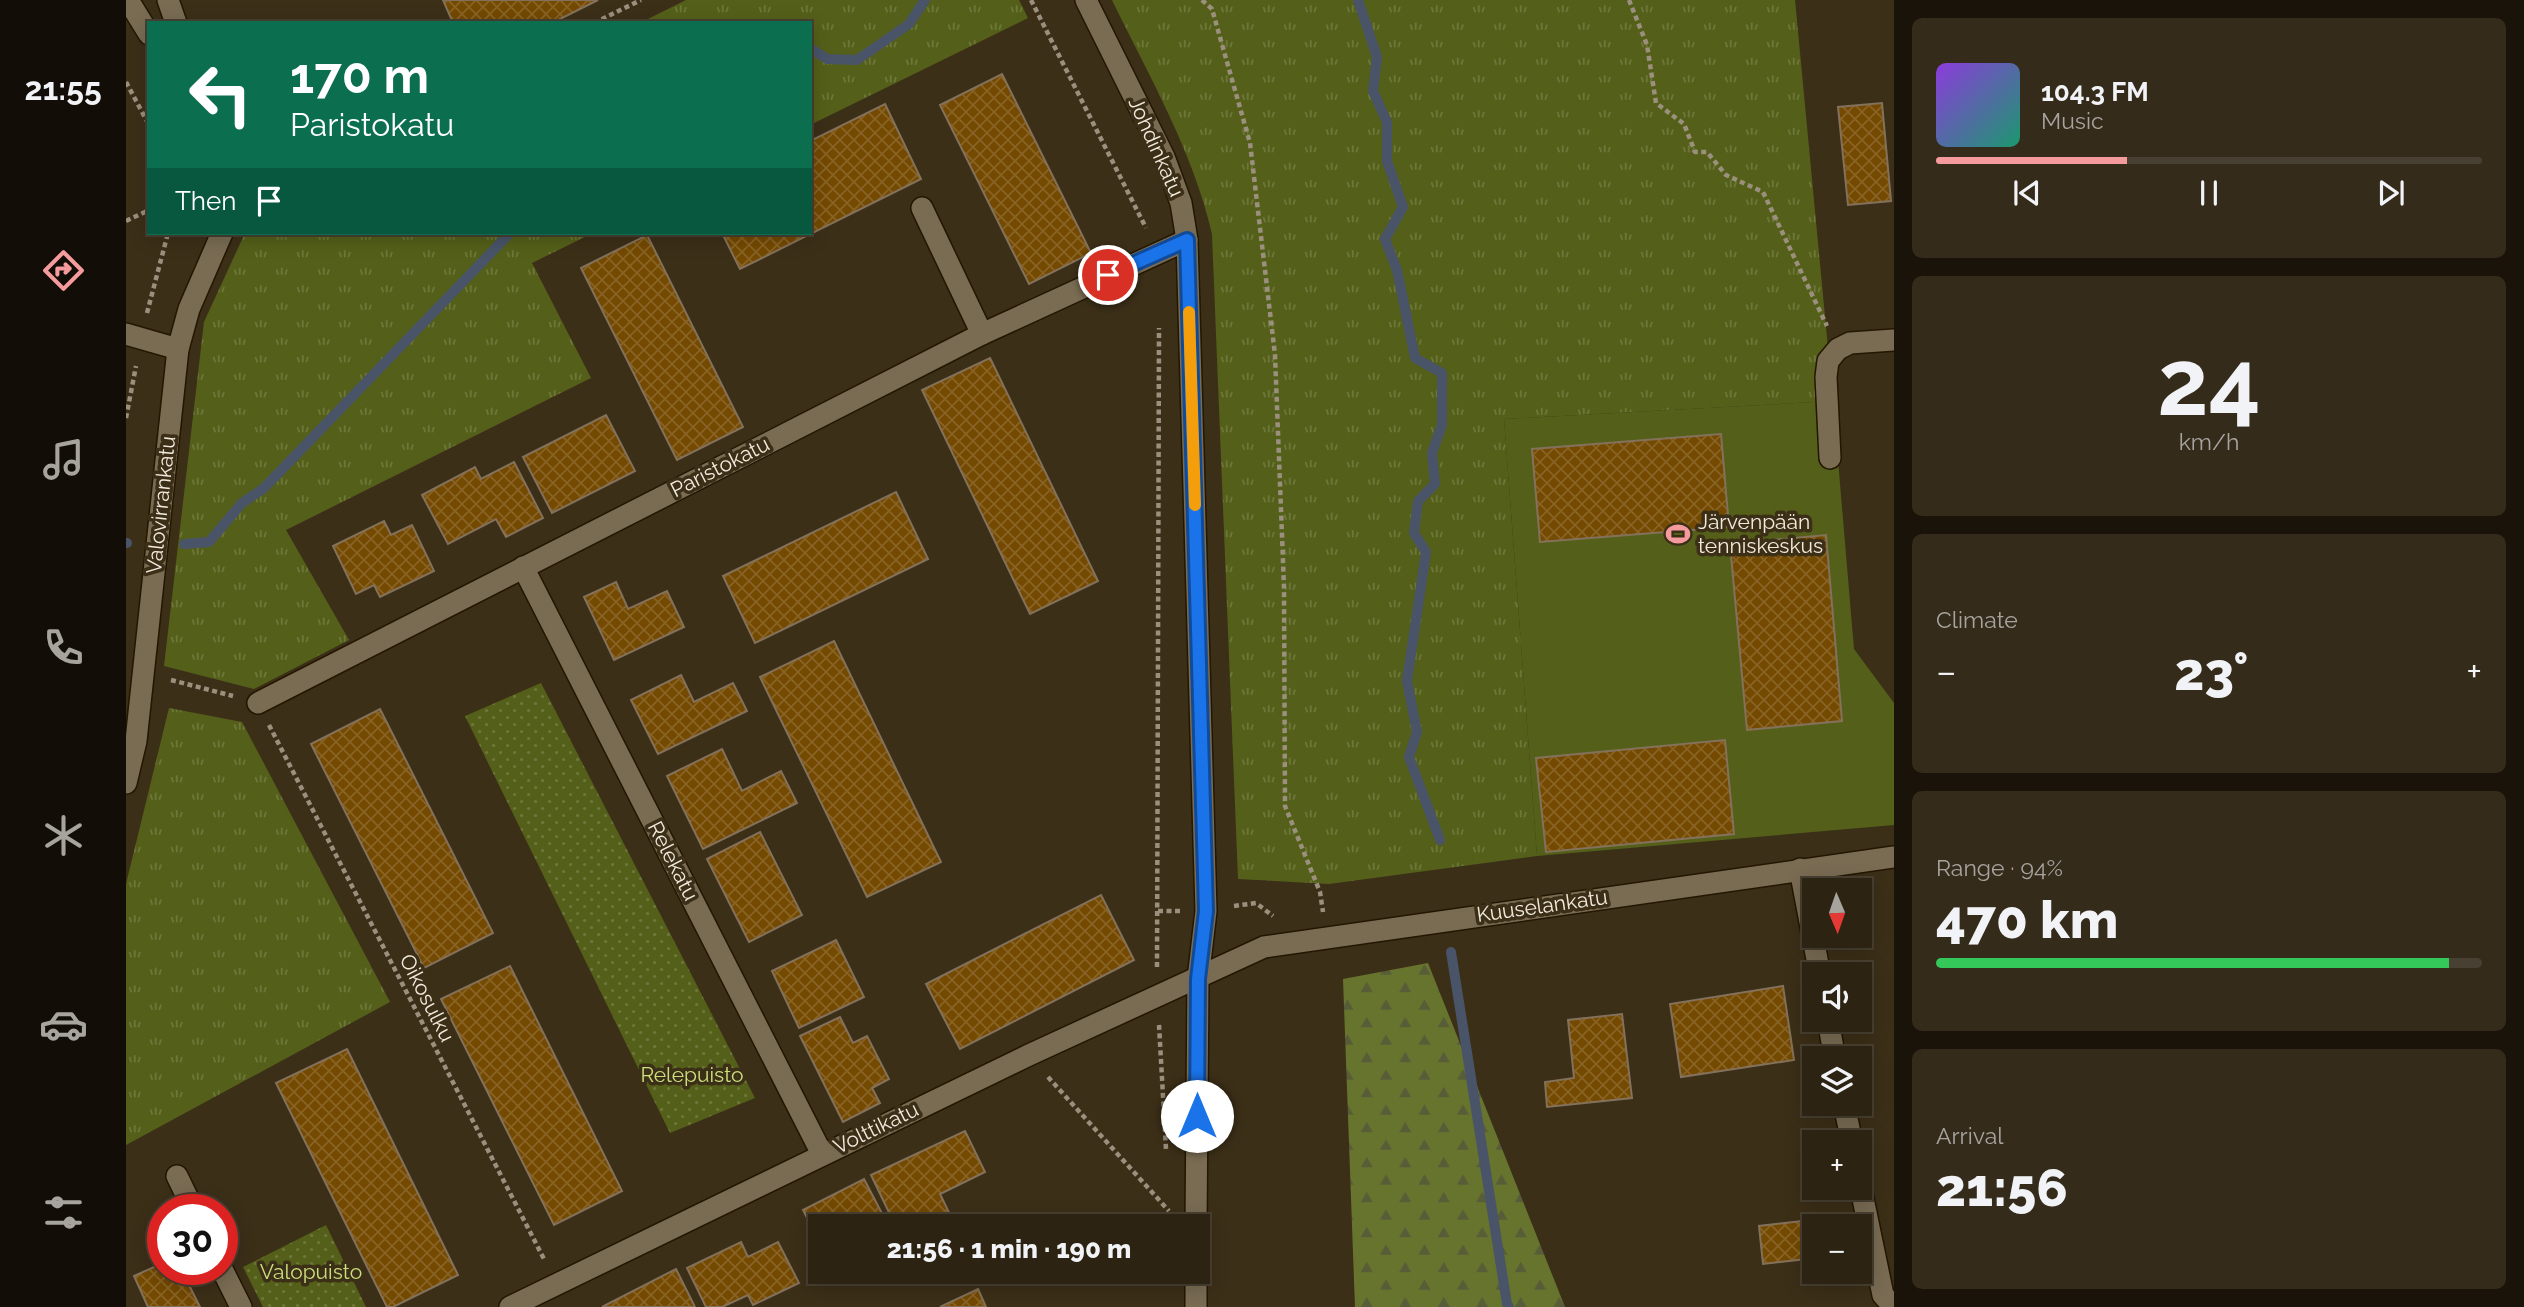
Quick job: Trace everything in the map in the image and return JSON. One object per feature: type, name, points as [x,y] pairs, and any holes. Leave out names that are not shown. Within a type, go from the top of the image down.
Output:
[{"type":"street","points":[[128,0],[147,31]]},
{"type":"street","points":[[168,0],[175,21]]},
{"type":"street","name":"Johdinkatu","points":[[1086,0],[1164,157],[1181,203],[1187,240],[1206,911],[1198,979],[1196,1214]]},
{"type":"street","points":[[922,208],[982,334]]},
{"type":"street","name":"Valovirrankatu","points":[[126,783],[136,741],[178,349],[189,309],[221,235]]},
{"type":"street","name":"Paristokatu","points":[[258,703],[982,334],[1187,240]]},
{"type":"street","points":[[126,334],[178,349]]},
{"type":"street","points":[[1830,458],[1826,377],[1828,360],[1838,349],[1850,343],[1894,340]]},
{"type":"street","name":"Relekatu","points":[[523,567],[822,1154]]},
{"type":"street","name":"Kuuselankatu","points":[[1198,979],[1264,947],[1894,857]]},
{"type":"street","points":[[1800,869],[1817,962]]},
{"type":"street","name":"Volttikatu","points":[[510,1307],[1029,1055],[1157,995],[1198,979]]},
{"type":"street","points":[[177,1177],[186,1194]]},
{"type":"street","points":[[1863,1200],[1883,1295],[1894,1307]]},
{"type":"street","points":[[1196,1284],[1196,1307]]},
{"type":"street","points":[[230,1285],[241,1307]]},
{"type":"path","points":[[598,21],[641,0]]},
{"type":"path","points":[[1031,0],[1159,252]]},
{"type":"path","points":[[1202,0],[1212,9],[1250,143],[1275,355],[1284,587],[1285,806],[1320,892],[1323,915]]},
{"type":"path","points":[[1629,0],[1647,46],[1656,103],[1684,124],[1695,152],[1707,152],[1726,175],[1763,192],[1838,349]]},
{"type":"path","points":[[126,82],[147,121]]},
{"type":"path","points":[[126,221],[147,211]]},
{"type":"path","points":[[1158,321],[1157,995],[1166,1157]]},
{"type":"path","points":[[142,673],[258,703]]},
{"type":"path","name":"Oikosulku","points":[[258,703],[556,1284]]},
{"type":"path","points":[[1029,1055],[1170,1211]]},
{"type":"path","points":[[1169,1198],[1170,1211]]},
{"type":"green space","points":[[686,0],[1019,0],[1028,18],[812,124],[812,21],[644,21]]},
{"type":"green space","points":[[1112,0],[1795,0],[1833,401],[1504,419],[1537,856],[1329,884],[1238,879],[1212,234],[1194,173],[1182,144]]},
{"type":"green space","points":[[244,235],[589,235],[532,263],[591,378],[286,530],[349,640],[254,689],[164,666],[204,322]]},
{"type":"green space","name":"Järvenpään tenniskeskus","points":[[1833,401],[1854,649],[1894,703],[1894,825],[1537,856],[1504,419]]},
{"type":"green space","name":"Relepuisto","points":[[541,683],[755,1098],[670,1133],[465,716]]},
{"type":"green space","points":[[169,708],[242,722],[390,1002],[126,1145],[126,884]]},
{"type":"green space","points":[[1428,963],[1565,1307],[1355,1307],[1343,979]]},
{"type":"green space","name":"Valopuisto","points":[[326,1225],[366,1307],[263,1307],[243,1267]]},
{"type":"building","points":[[443,0],[598,0],[556,21],[452,21]]},
{"type":"building","points":[[1002,74],[1091,253],[1029,284],[940,105]]},
{"type":"building","points":[[1882,103],[1891,201],[1848,205],[1838,107]]},
{"type":"building","points":[[885,104],[921,179],[812,233],[812,140]]},
{"type":"building","points":[[647,235],[743,427],[677,460],[581,268]]},
{"type":"building","points":[[723,235],[808,235],[740,269]]},
{"type":"building","points":[[990,358],[1098,581],[1030,614],[922,390]]},
{"type":"building","points":[[606,415],[635,471],[552,513],[523,457]]},
{"type":"building","points":[[1721,434],[1729,527],[1540,542],[1532,449]]},
{"type":"building","points":[[514,462],[543,518],[506,537],[496,519],[448,544],[422,495],[475,467],[481,479]]},
{"type":"building","points":[[896,492],[928,559],[755,643],[723,576]]},
{"type":"building","points":[[384,521],[391,535],[412,525],[434,571],[380,597],[374,585],[356,594],[333,546]]},
{"type":"building","points":[[1826,535],[1842,721],[1747,730],[1730,544]]},
{"type":"building","points":[[616,582],[628,609],[667,591],[684,627],[614,660],[584,597]]},
{"type":"building","points":[[834,641],[941,862],[867,897],[760,677]]},
{"type":"building","points":[[681,675],[694,702],[733,683],[747,711],[658,754],[631,700]]},
{"type":"building","points":[[380,709],[493,933],[424,968],[311,744]]},
{"type":"building","points":[[1725,740],[1734,834],[1546,852],[1536,758]]},
{"type":"building","points":[[722,749],[742,791],[781,771],[797,803],[703,849],[667,776]]},
{"type":"building","points":[[760,832],[802,915],[749,942],[707,859]]},
{"type":"building","points":[[1101,895],[1134,960],[960,1049],[926,984]]},
{"type":"building","points":[[836,940],[864,997],[799,1028],[772,971]]},
{"type":"building","points":[[510,966],[622,1191],[554,1225],[441,999]]},
{"type":"building","points":[[1783,986],[1794,1060],[1681,1077],[1670,1004]]},
{"type":"building","points":[[1622,1014],[1632,1098],[1547,1107],[1545,1082],[1574,1078],[1568,1020]]},
{"type":"building","points":[[840,1017],[853,1043],[867,1036],[889,1079],[872,1088],[880,1103],[843,1122],[800,1036]]},
{"type":"building","points":[[347,1049],[458,1275],[393,1307],[387,1307],[276,1083]]},
{"type":"building","points":[[965,1131],[985,1172],[940,1194],[950,1214],[890,1214],[871,1175]]},
{"type":"building","points":[[864,1179],[882,1214],[808,1214],[808,1220],[803,1210]]},
{"type":"building","points":[[1802,1221],[1802,1260],[1763,1264],[1759,1226]]},
{"type":"building","points":[[741,1242],[748,1257],[778,1242],[799,1283],[753,1305],[748,1295],[722,1307],[706,1307],[687,1268]]},
{"type":"building","points":[[676,1269],[695,1307],[602,1307]]},
{"type":"building","points":[[147,1270],[147,1285],[189,1285],[200,1307],[148,1307],[134,1276]]},
{"type":"building","points":[[978,1289],[986,1307],[940,1307]]},
{"type":"waterway","points":[[812,49],[827,59],[857,60],[909,24],[925,0]]},
{"type":"waterway","points":[[1358,0],[1377,57],[1373,91],[1387,122],[1387,161],[1403,207],[1385,239],[1397,270],[1415,358],[1442,373],[1442,425],[1432,453],[1435,484],[1418,501],[1414,533],[1426,552],[1407,681],[1417,732],[1409,757],[1440,840]]},
{"type":"waterway","points":[[184,544],[209,542],[242,503],[264,488],[508,235]]},
{"type":"waterway","points":[[1451,952],[1509,1307]]},
{"type":"slow traffic","points":[[1189,312],[1195,505]]},
{"type":"place","name":"Järvenpään tenniskeskus","points":[[1678,534]]},
{"type":"route","points":[[1108,275],[1187,240],[1206,911],[1198,979],[1197,1116]]}]
